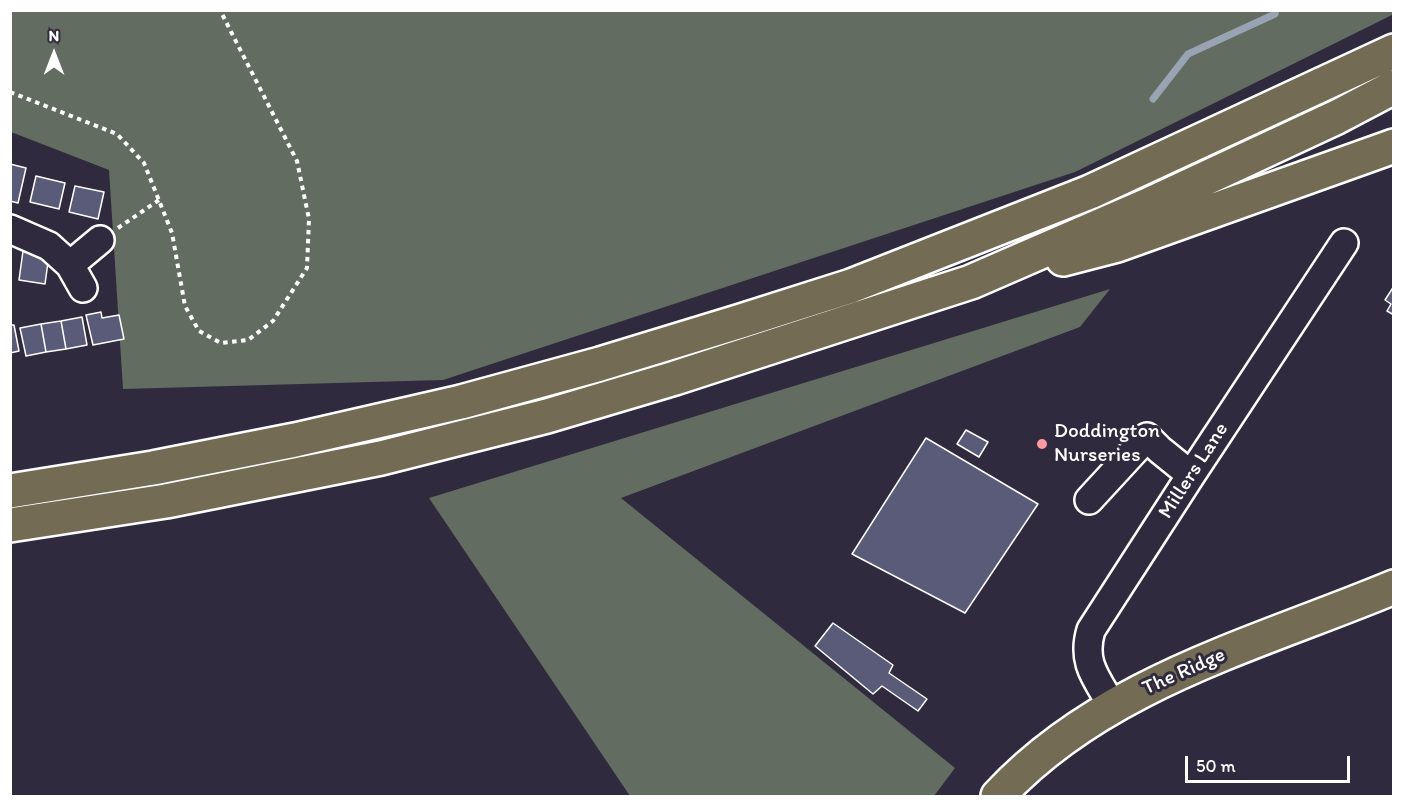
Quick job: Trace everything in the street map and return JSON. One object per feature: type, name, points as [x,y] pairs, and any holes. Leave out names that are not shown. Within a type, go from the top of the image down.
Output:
[{"type":"main road","points":[[10,490],[153,468],[295,440],[461,402],[600,364],[774,311],[851,286],[1090,192],[1394,51]]},
{"type":"main road","points":[[971,282],[1157,201],[1337,117],[1394,87]]},
{"type":"main road","points":[[10,525],[166,501],[381,458],[548,416],[675,378],[971,282],[1117,245],[1394,146]]},
{"type":"main road","name":"The Ridge","points":[[998,796],[1022,771],[1075,731],[1113,707],[1168,678],[1233,650],[1394,587]]},
{"type":"street","points":[[10,229],[49,246],[77,277],[100,240]]},
{"type":"street","name":"Millers Lane","points":[[1113,707],[1088,661],[1086,646],[1091,630],[1344,243]]},
{"type":"street","points":[[1089,500],[1147,437],[1191,475]]},
{"type":"path","points":[[10,92],[117,134],[144,163],[172,233],[185,306],[199,331],[221,343],[248,340],[273,321],[307,268],[309,219],[297,161],[220,10]]},
{"type":"path","points":[[100,240],[159,200]]},
{"type":"shaded area","points":[[1393,10],[1394,14],[1075,172],[443,380],[123,389],[109,170],[11,132],[10,11]]},
{"type":"shaded area","points":[[1110,289],[1080,327],[621,498],[955,768],[934,796],[630,796],[429,498]]},
{"type":"building","points":[[10,164],[26,168],[18,203],[10,201]]},
{"type":"building","points":[[36,176],[65,183],[59,209],[30,202]]},
{"type":"building","points":[[75,186],[104,192],[98,219],[69,212]]},
{"type":"building","points":[[23,251],[49,255],[45,284],[19,280]]},
{"type":"building","points":[[1394,286],[1394,315],[1387,311],[1391,304],[1385,300]]},
{"type":"building","points":[[101,312],[102,318],[119,315],[124,339],[93,345],[86,315]]},
{"type":"building","points":[[82,317],[87,345],[66,349],[61,321]]},
{"type":"building","points":[[61,321],[66,349],[46,352],[41,324]]},
{"type":"building","points":[[41,324],[46,352],[26,356],[20,328]]},
{"type":"building","points":[[10,325],[14,325],[19,351],[10,353]]},
{"type":"building","points":[[966,430],[988,442],[979,457],[957,444]]},
{"type":"building","points":[[926,438],[1038,504],[965,613],[852,554]]},
{"type":"building","points":[[833,623],[893,665],[889,673],[927,699],[918,711],[882,686],[873,694],[815,646]]},
{"type":"waterway","points":[[1153,99],[1188,54],[1275,14],[1276,10]]},
{"type":"place","name":"Doddington Nurseries","points":[[1042,444]]}]
